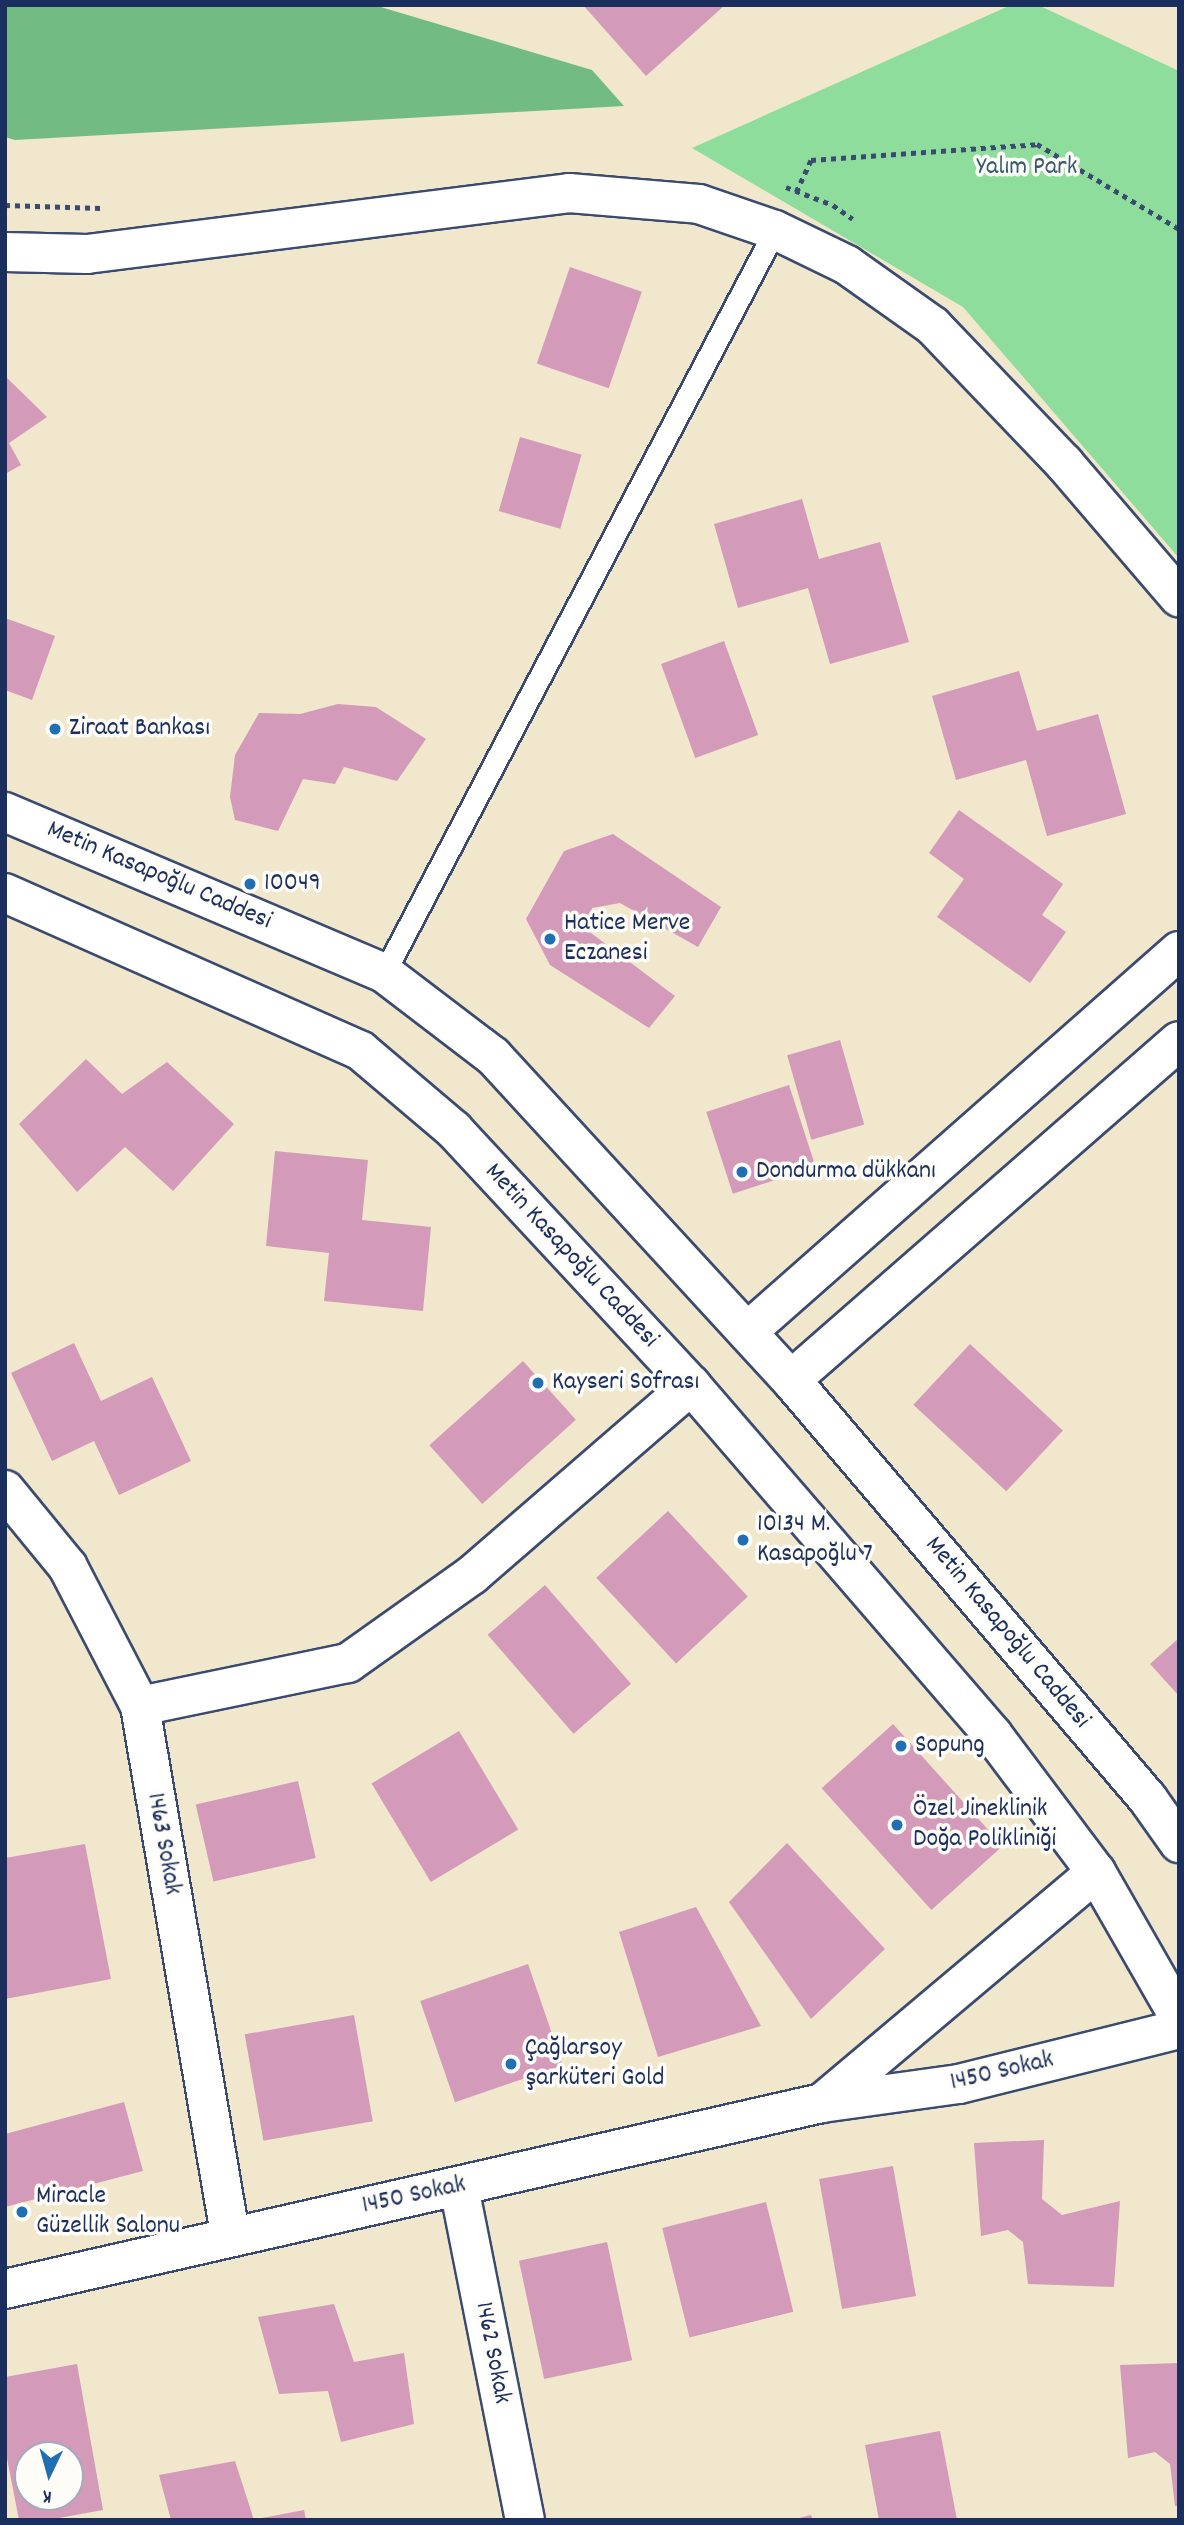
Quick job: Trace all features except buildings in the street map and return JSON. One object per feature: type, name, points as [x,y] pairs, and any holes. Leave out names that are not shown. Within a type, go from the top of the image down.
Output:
[{"type":"street","points":[[5,252],[87,254],[569,192],[699,204],[775,230],[847,265],[933,326],[1064,463],[1179,597]]},
{"type":"street","name":"Metin Kasapoğlu Caddesi","points":[[5,812],[384,973],[493,1056],[791,1380],[1148,1800],[1179,1843]]},
{"type":"street","name":"Metin Kasapoğlu Caddesi","points":[[5,893],[361,1051],[454,1130],[691,1385],[993,1735],[1096,1872],[1179,2017]]},
{"type":"street","points":[[747,1332],[1179,951]]},
{"type":"street","points":[[791,1380],[1179,1041]]},
{"type":"street","points":[[140,1706],[348,1663],[472,1575],[691,1385]]},
{"type":"street","name":"1463 Sokak","points":[[5,1490],[68,1567],[140,1706],[230,2234]]},
{"type":"street","name":"1450 Sokak","points":[[822,2103],[1096,1872]]},
{"type":"street","name":"1450 Sokak","points":[[5,2289],[230,2234],[459,2187],[822,2103],[959,2084],[1179,2029]]},
{"type":"street","name":"1462 Sokak","points":[[459,2187],[525,2520]]},
{"type":"lane","points":[[384,973],[775,230]]},
{"type":"path","points":[[775,230],[811,160],[1037,144],[1179,229]]},
{"type":"green space","points":[[5,5],[374,5],[592,70],[624,106],[15,140],[5,137]]},
{"type":"green space","name":"Yalım Park","points":[[1011,5],[1038,5],[1179,71],[1179,558],[963,307],[692,148]]},
{"type":"place","name":"Ziraat Bankası","points":[[55,729]]},
{"type":"place","name":"10049","points":[[250,884]]},
{"type":"place","name":"Hatice Merve Eczanesi","points":[[550,939]]},
{"type":"place","name":"Dondurma dükkanı","points":[[742,1172]]},
{"type":"place","name":"Kayseri Sofrası","points":[[538,1383]]},
{"type":"place","name":"10134 M. Kasapoğlu 7","points":[[743,1540]]},
{"type":"place","name":"Sopung","points":[[901,1746]]},
{"type":"place","name":"Özel Jineklinik Doğa Polikliniği","points":[[897,1825]]},
{"type":"place","name":"Çağlarsoy şarküteri Gold","points":[[511,2064]]},
{"type":"place","name":"Miracle Güzellik Salonu","points":[[22,2212]]}]
